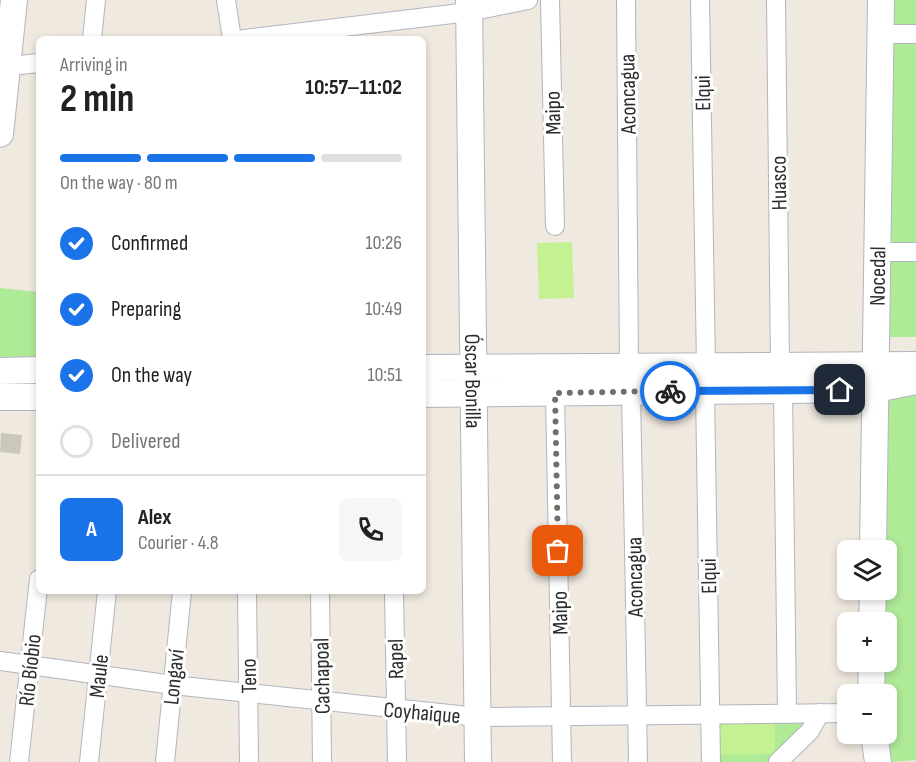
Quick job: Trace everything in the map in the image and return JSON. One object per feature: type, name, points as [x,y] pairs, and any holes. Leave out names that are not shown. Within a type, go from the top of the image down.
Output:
[{"type":"street","points":[[0,134],[4,64],[14,0]]},
{"type":"street","points":[[92,36],[96,0]]},
{"type":"street","points":[[226,0],[232,36]]},
{"type":"street","points":[[298,36],[387,31],[469,6],[528,0]]},
{"type":"street","name":"Maipo","points":[[550,0],[555,226]]},
{"type":"street","name":"Aconcagua","points":[[626,0],[630,380],[638,762]]},
{"type":"street","name":"Elqui","points":[[700,0],[711,762]]},
{"type":"street","name":"Huasco","points":[[777,0],[786,714]]},
{"type":"street","name":"Nocedal","points":[[873,540],[881,0]]},
{"type":"street","name":"Óscar Bonilla","points":[[469,6],[478,762]]},
{"type":"street","points":[[880,34],[916,34]]},
{"type":"street","points":[[4,64],[36,63]]},
{"type":"street","points":[[878,252],[916,252]]},
{"type":"street","points":[[876,377],[916,365]]},
{"type":"street","points":[[426,368],[474,368],[630,380],[876,377],[916,381]]},
{"type":"street","points":[[0,371],[36,370]]},
{"type":"street","points":[[426,394],[555,393],[630,380]]},
{"type":"street","name":"Maipo","points":[[555,393],[562,762]]},
{"type":"street","points":[[0,397],[36,397]]},
{"type":"street","name":"Río Bíobio","points":[[19,762],[37,594]]},
{"type":"street","name":"Maule","points":[[89,762],[107,594]]},
{"type":"street","name":"Longaví","points":[[165,762],[182,594]]},
{"type":"street","name":"Teno","points":[[247,594],[249,762]]},
{"type":"street","name":"Cachapoal","points":[[320,594],[322,762]]},
{"type":"street","name":"Rapel","points":[[394,594],[397,762]]},
{"type":"street","name":"Coyhaique","points":[[0,661],[248,694],[478,717],[837,713]]},
{"type":"street","points":[[778,762],[810,731],[820,713]]},
{"type":"street","points":[[875,744],[878,762]]},
{"type":"green space","points":[[894,0],[916,0],[916,29],[899,29],[893,25]]},
{"type":"green space","points":[[891,44],[916,44],[916,245],[894,246],[890,237]]},
{"type":"green space","points":[[572,242],[574,298],[539,299],[537,243]]},
{"type":"green space","points":[[891,259],[916,259],[916,337],[890,337]]},
{"type":"green space","points":[[0,288],[36,292],[36,362],[0,360]]},
{"type":"green space","points":[[916,391],[916,760],[891,762],[885,757],[885,744],[897,744],[897,684],[883,684],[884,672],[897,672],[897,612],[885,612],[885,600],[897,600],[897,540],[886,540],[889,400]]},
{"type":"green space","points":[[714,721],[812,722],[767,762],[716,762]]},
{"type":"green space","points":[[720,721],[775,721],[775,754],[721,755]]},
{"type":"building","points":[[1,433],[22,435],[20,454],[0,452]]},
{"type":"way so far","points":[[558,551],[555,393],[670,391]]},
{"type":"route","points":[[670,391],[840,390]]}]
